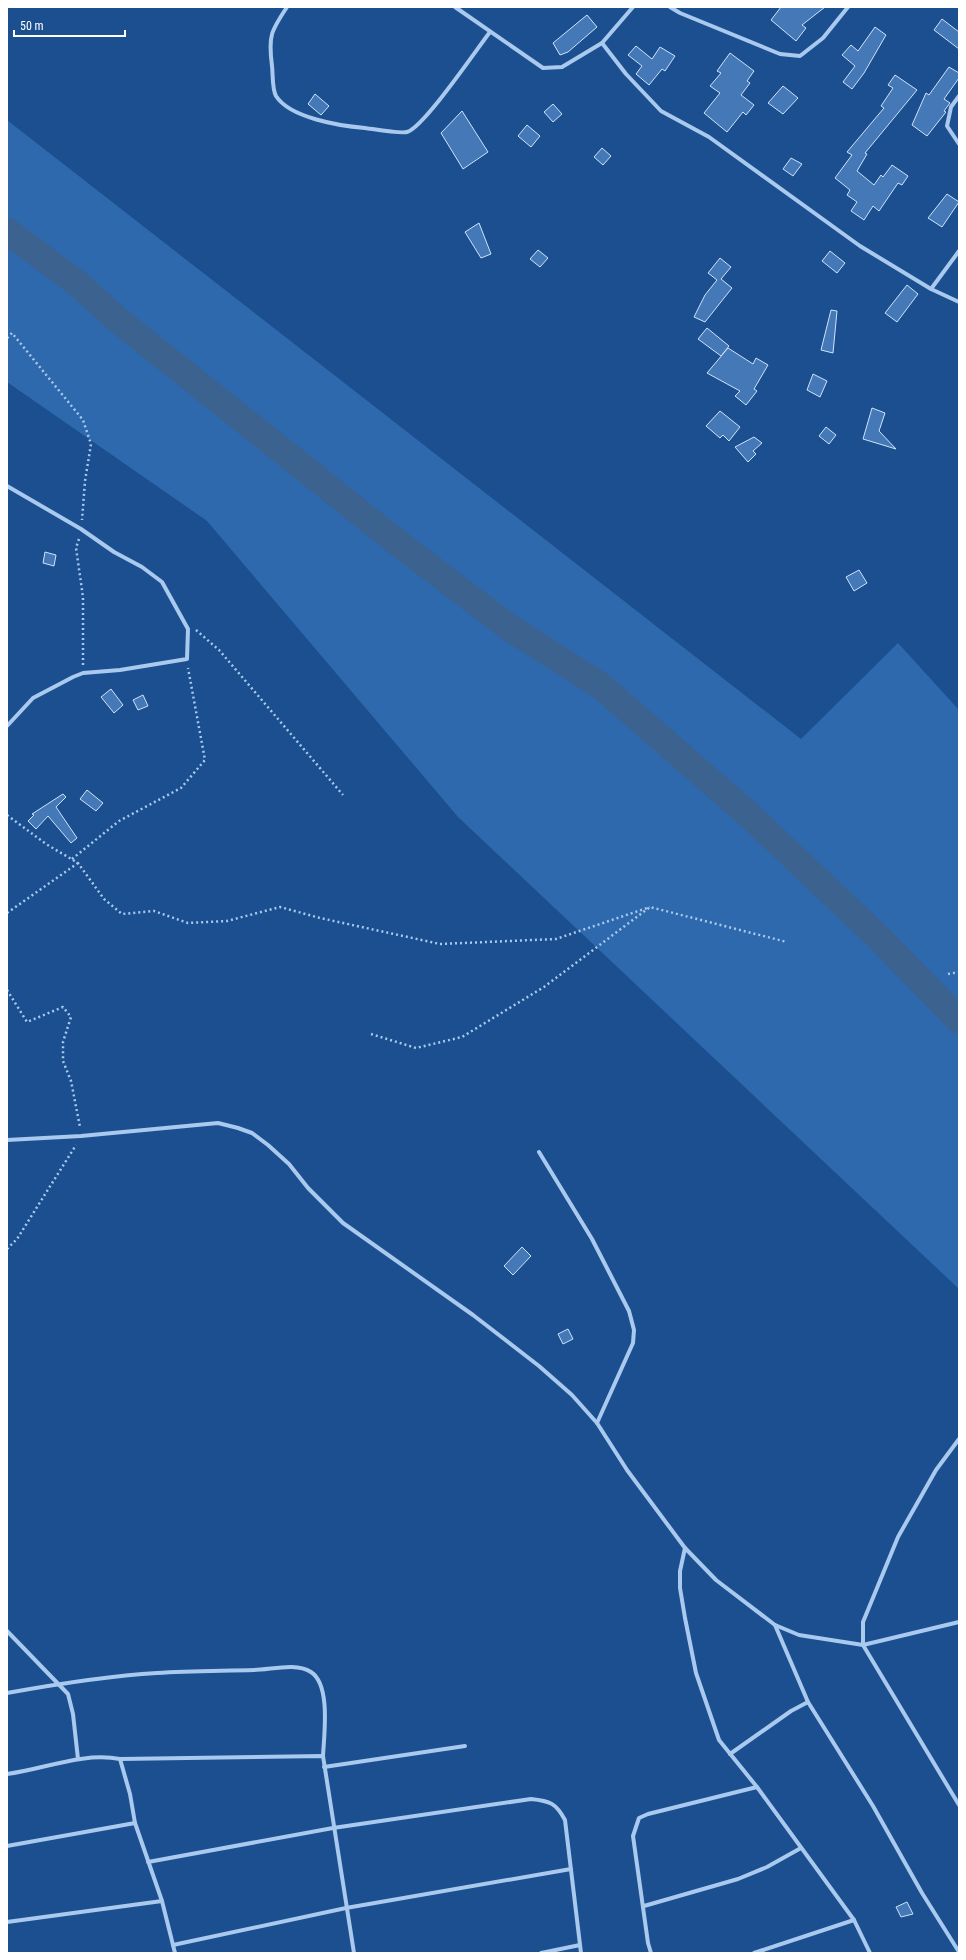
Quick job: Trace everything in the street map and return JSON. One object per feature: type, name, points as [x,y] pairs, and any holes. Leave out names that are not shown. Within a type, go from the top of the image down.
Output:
[{"type":"street","points":[[287,7],[273,28],[270,49],[275,95],[287,108],[299,115],[355,128],[407,132],[418,125],[432,109],[490,32]]},
{"type":"street","points":[[455,7],[543,68],[562,67],[602,43],[634,7]]},
{"type":"street","points":[[670,7],[680,13],[780,54],[800,56],[823,38],[848,7]]},
{"type":"street","points":[[602,43],[626,74],[661,111],[709,137],[860,246],[931,290],[959,302]]},
{"type":"street","points":[[959,96],[951,107],[947,126],[959,144]]},
{"type":"street","points":[[931,290],[959,251]]},
{"type":"street","points":[[7,486],[81,529],[114,552],[142,567],[162,582],[188,629],[187,659],[120,670],[83,673],[33,698],[7,726]]},
{"type":"street","points":[[7,1140],[81,1136],[218,1123],[252,1133],[289,1164],[308,1188],[343,1223],[473,1315],[539,1366],[572,1395],[597,1423],[627,1470],[686,1548],[716,1580],[775,1625],[799,1635],[863,1645],[959,1622]]},
{"type":"street","points":[[539,1152],[592,1239],[629,1311],[634,1330],[633,1343],[597,1423]]},
{"type":"street","points":[[959,1439],[936,1470],[898,1537],[863,1622],[863,1645],[959,1805]]},
{"type":"street","points":[[686,1548],[680,1571],[680,1588],[696,1673],[719,1740],[756,1787],[854,1920],[870,1953]]},
{"type":"street","points":[[775,1625],[808,1702],[873,1806],[922,1893],[959,1952]]},
{"type":"street","points":[[7,1631],[42,1670],[58,1683],[68,1694],[73,1714],[78,1759]]},
{"type":"street","points":[[7,1693],[58,1683],[157,1673],[257,1670],[284,1667],[303,1669],[312,1672],[322,1692],[326,1711],[323,1756],[324,1767],[354,1953]]},
{"type":"street","points":[[730,1754],[791,1711],[808,1702]]},
{"type":"street","points":[[324,1767],[465,1746]]},
{"type":"street","points":[[7,1774],[78,1759],[110,1757],[120,1759],[323,1756]]},
{"type":"street","points":[[120,1759],[130,1794],[135,1823],[162,1901],[175,1953]]},
{"type":"street","points":[[651,1953],[648,1943],[633,1836],[639,1818],[648,1814],[756,1787]]},
{"type":"street","points":[[148,1862],[333,1828],[531,1799],[544,1800],[559,1809],[565,1820],[581,1953]]},
{"type":"street","points":[[7,1846],[135,1823]]},
{"type":"street","points":[[644,1906],[738,1879],[767,1867],[801,1848]]},
{"type":"street","points":[[173,1945],[346,1908],[571,1869]]},
{"type":"street","points":[[7,1922],[162,1901]]},
{"type":"street","points":[[754,1953],[854,1920]]},
{"type":"street","points":[[541,1953],[580,1945]]},
{"type":"path","points":[[7,338],[12,333],[83,420],[91,444],[85,481],[81,529],[76,548],[82,598],[83,673]]},
{"type":"path","points":[[188,629],[198,630],[219,650],[343,795]]},
{"type":"path","points":[[72,859],[118,821],[181,788],[204,760],[187,659]]},
{"type":"path","points":[[7,815],[46,844],[78,863],[104,899],[122,914],[154,911],[188,923],[227,921],[280,907],[320,918],[440,944],[556,939],[650,907],[787,942]]},
{"type":"path","points":[[7,913],[78,863]]},
{"type":"path","points":[[371,1034],[416,1048],[462,1037],[544,987],[650,907]]},
{"type":"path","points":[[948,974],[959,972]]},
{"type":"path","points":[[7,990],[27,1022],[63,1007],[71,1017],[63,1042],[63,1061],[71,1082],[81,1136],[17,1239],[7,1248]]},
{"type":"shaded area","points":[[7,120],[801,739],[898,643],[959,710],[959,1289],[458,817],[207,521],[7,382]]},
{"type":"building","points":[[781,7],[825,7],[802,25],[806,28],[796,41],[771,20]]},
{"type":"building","points":[[587,15],[597,27],[568,52],[560,55],[553,43]]},
{"type":"building","points":[[942,19],[959,32],[959,49],[934,30]]},
{"type":"building","points":[[875,27],[886,35],[864,73],[852,89],[843,82],[855,66],[842,55],[851,45],[858,51]]},
{"type":"building","points":[[636,46],[652,59],[660,47],[675,56],[665,71],[662,69],[649,85],[636,74],[642,66],[628,55]]},
{"type":"building","points":[[730,53],[754,71],[747,81],[750,83],[741,95],[754,105],[746,115],[743,112],[727,132],[704,113],[720,93],[710,86],[721,73],[717,71]]},
{"type":"building","points":[[949,67],[959,73],[959,78],[944,99],[950,103],[944,111],[946,112],[927,136],[912,125],[926,93],[929,95]]},
{"type":"building","points":[[895,75],[917,90],[865,153],[867,154],[857,171],[874,185],[881,175],[883,177],[892,165],[908,176],[902,185],[898,183],[879,211],[873,206],[864,220],[851,211],[857,202],[847,195],[850,190],[835,178],[852,155],[847,152],[884,108],[881,106],[893,88],[888,85]]},
{"type":"building","points":[[783,86],[798,98],[783,114],[768,103]]},
{"type":"building","points":[[315,94],[329,106],[321,115],[308,104]]},
{"type":"building","points":[[553,104],[562,114],[553,122],[544,112]]},
{"type":"building","points":[[462,111],[488,152],[463,169],[441,133]]},
{"type":"building","points":[[527,125],[540,136],[531,147],[518,136]]},
{"type":"building","points":[[602,148],[611,156],[603,165],[594,157]]},
{"type":"building","points":[[791,158],[802,164],[793,176],[783,169]]},
{"type":"building","points":[[947,194],[959,202],[942,227],[928,218]]},
{"type":"building","points":[[479,223],[491,254],[481,258],[465,232]]},
{"type":"building","points":[[538,250],[548,258],[540,267],[530,259]]},
{"type":"building","points":[[830,251],[845,263],[837,273],[822,261]]},
{"type":"building","points":[[720,258],[731,267],[721,279],[732,288],[705,322],[694,317],[705,295],[717,280],[708,273]]},
{"type":"building","points":[[907,285],[918,294],[897,322],[885,313]]},
{"type":"building","points":[[831,310],[837,311],[833,353],[821,350]]},
{"type":"building","points":[[707,328],[729,346],[721,356],[698,339]]},
{"type":"building","points":[[728,348],[753,364],[756,358],[768,365],[754,389],[757,391],[746,405],[735,396],[740,391],[707,373]]},
{"type":"building","points":[[813,374],[827,381],[820,397],[807,390]]},
{"type":"building","points":[[872,408],[885,413],[879,431],[896,449],[863,439]]},
{"type":"building","points":[[720,411],[740,427],[729,441],[723,435],[720,438],[706,426]]},
{"type":"building","points":[[826,427],[836,435],[829,444],[819,436]]},
{"type":"building","points":[[754,437],[762,443],[753,451],[756,454],[748,462],[735,447]]},
{"type":"building","points":[[45,552],[56,555],[54,566],[43,563]]},
{"type":"building","points":[[859,570],[867,583],[854,591],[846,577]]},
{"type":"building","points":[[111,689],[123,705],[114,713],[101,697]]},
{"type":"building","points":[[143,695],[148,706],[138,710],[133,700]]},
{"type":"building","points":[[87,790],[103,803],[96,811],[80,799]]},
{"type":"building","points":[[63,794],[66,797],[56,807],[77,838],[71,843],[48,816],[36,829],[28,821],[34,815],[32,814]]},
{"type":"building","points":[[522,1247],[531,1256],[513,1275],[504,1266]]},
{"type":"building","points":[[568,1329],[573,1339],[563,1344],[558,1334]]},
{"type":"building","points":[[907,1902],[913,1914],[901,1917],[896,1907]]},
{"type":"waterway","points":[[7,231],[77,283],[118,320],[398,543],[510,628],[601,686],[748,814],[877,936],[959,1020]]}]
